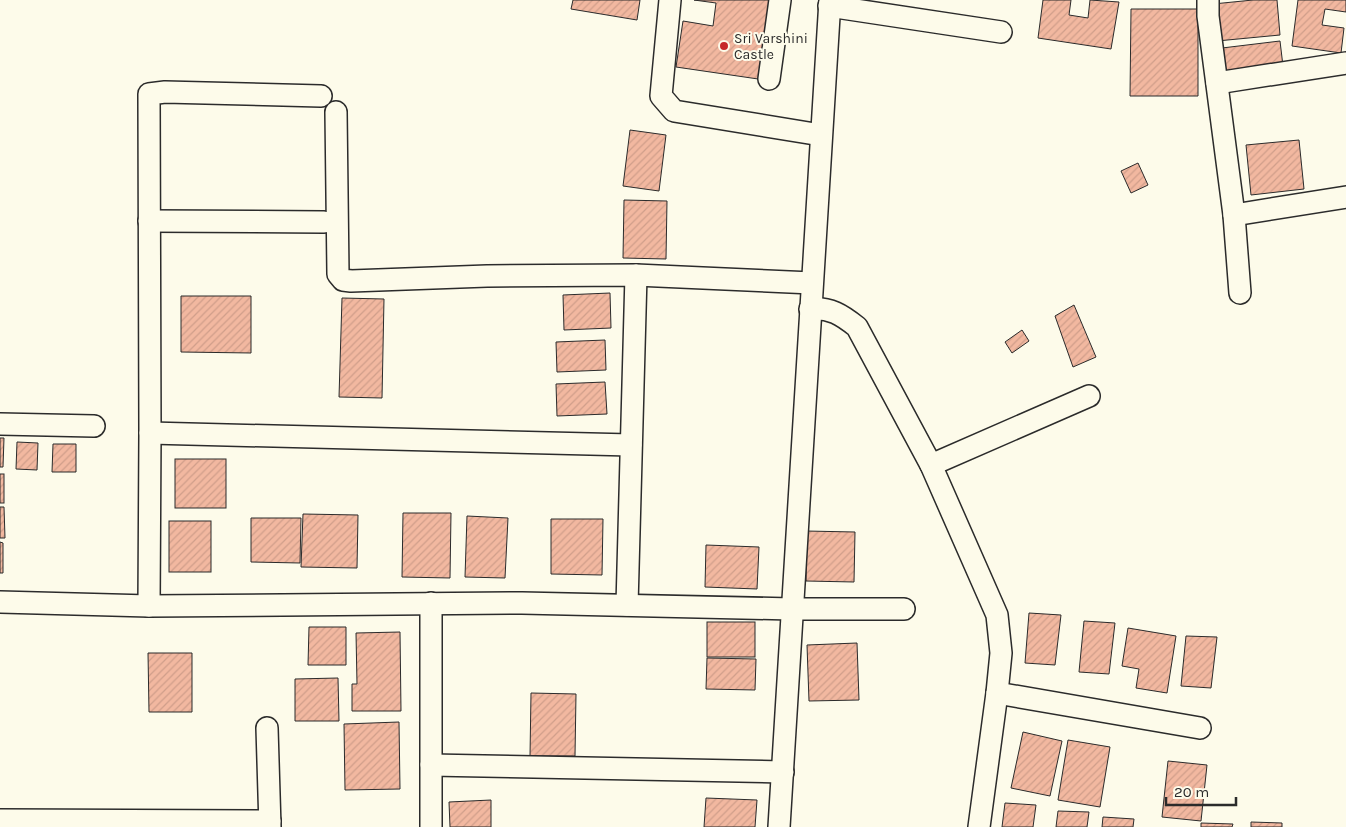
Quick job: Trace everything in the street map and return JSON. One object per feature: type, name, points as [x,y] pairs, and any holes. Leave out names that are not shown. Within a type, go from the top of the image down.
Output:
[{"type":"street","points":[[670,0],[661,96],[674,111],[821,135]]},
{"type":"street","points":[[769,80],[780,0]]},
{"type":"street","points":[[1208,0],[1208,16],[1234,214],[1240,293]]},
{"type":"street","points":[[779,827],[829,3],[1001,32]]},
{"type":"street","points":[[1217,83],[1346,63]]},
{"type":"street","points":[[149,606],[149,94],[165,92],[321,96]]},
{"type":"street","points":[[336,112],[338,274],[343,280],[487,276],[636,275],[812,283]]},
{"type":"street","points":[[1234,214],[1346,197]]},
{"type":"street","points":[[149,221],[324,222]]},
{"type":"street","points":[[627,605],[636,275]]},
{"type":"street","points":[[810,309],[822,308],[840,314],[858,327],[930,465],[997,615],[1001,653],[979,827]]},
{"type":"street","points":[[930,465],[1089,396]]},
{"type":"street","points":[[0,424],[94,426]]},
{"type":"street","points":[[150,433],[632,445]]},
{"type":"street","points":[[0,602],[149,606],[431,603],[627,605],[792,610],[904,608]]},
{"type":"street","points":[[431,603],[431,827]]},
{"type":"street","points":[[997,693],[1200,728]]},
{"type":"street","points":[[0,820],[270,824],[267,728]]},
{"type":"street","points":[[431,765],[782,772]]},
{"type":"building","points":[[573,0],[640,0],[637,20],[571,9]]},
{"type":"building","name":"Sri Varshini Castle","points":[[694,0],[777,0],[765,80],[676,67],[683,21],[713,26],[716,3]]},
{"type":"building","points":[[1043,0],[1071,0],[1069,15],[1088,18],[1090,0],[1119,2],[1111,49],[1038,38]]},
{"type":"building","points":[[1277,0],[1280,35],[1217,41],[1213,4]]},
{"type":"building","points":[[1298,0],[1346,0],[1346,12],[1325,9],[1322,25],[1344,28],[1341,53],[1292,46]]},
{"type":"building","points":[[1131,9],[1198,9],[1198,96],[1130,96]]},
{"type":"building","points":[[1280,41],[1283,66],[1225,73],[1222,48]]},
{"type":"building","points":[[630,130],[666,135],[659,191],[623,186]]},
{"type":"building","points":[[1299,140],[1304,189],[1251,195],[1246,145]]},
{"type":"building","points":[[1138,163],[1148,185],[1131,193],[1121,171]]},
{"type":"building","points":[[624,200],[667,201],[666,259],[623,258]]},
{"type":"building","points":[[610,293],[611,328],[564,330],[563,295]]},
{"type":"building","points":[[181,296],[251,296],[251,353],[181,352]]},
{"type":"building","points":[[342,298],[384,299],[382,398],[339,397]]},
{"type":"building","points":[[1074,305],[1096,357],[1073,367],[1055,316]]},
{"type":"building","points":[[1022,330],[1029,341],[1012,353],[1005,342]]},
{"type":"building","points":[[605,340],[606,370],[557,372],[556,342]]},
{"type":"building","points":[[605,382],[607,414],[557,416],[556,384]]},
{"type":"building","points":[[0,438],[4,438],[3,467],[0,467]]},
{"type":"building","points":[[17,442],[38,443],[37,470],[16,469]]},
{"type":"building","points":[[53,444],[76,444],[76,472],[52,472]]},
{"type":"building","points":[[175,459],[226,459],[226,508],[175,508]]},
{"type":"building","points":[[0,474],[4,474],[4,503],[0,503]]},
{"type":"building","points":[[0,507],[4,507],[5,538],[0,538]]},
{"type":"building","points":[[403,513],[451,513],[450,578],[402,577]]},
{"type":"building","points":[[303,514],[358,515],[357,568],[301,567]]},
{"type":"building","points":[[467,516],[508,518],[505,578],[465,577]]},
{"type":"building","points":[[251,518],[301,518],[300,563],[251,562]]},
{"type":"building","points":[[551,519],[603,519],[602,575],[551,574]]},
{"type":"building","points":[[169,521],[211,521],[211,572],[169,572]]},
{"type":"building","points":[[806,531],[855,532],[854,582],[806,581]]},
{"type":"building","points":[[0,542],[3,543],[3,573],[0,573]]},
{"type":"building","points":[[706,545],[759,547],[757,589],[705,587]]},
{"type":"building","points":[[1029,613],[1061,615],[1055,665],[1025,663]]},
{"type":"building","points":[[1084,621],[1115,623],[1109,674],[1079,672]]},
{"type":"building","points":[[707,622],[755,622],[755,657],[707,657]]},
{"type":"building","points":[[309,627],[346,627],[346,665],[308,665]]},
{"type":"building","points":[[1128,628],[1176,636],[1167,693],[1136,688],[1139,669],[1122,666]]},
{"type":"building","points":[[400,632],[401,711],[352,711],[352,684],[357,684],[356,633]]},
{"type":"building","points":[[1186,636],[1217,637],[1211,688],[1181,686]]},
{"type":"building","points":[[857,643],[859,700],[809,701],[807,645]]},
{"type":"building","points":[[148,653],[192,653],[192,712],[149,712]]},
{"type":"building","points":[[707,658],[756,659],[755,690],[706,689]]},
{"type":"building","points":[[338,678],[339,721],[295,721],[295,679]]},
{"type":"building","points":[[531,693],[576,694],[575,756],[530,756]]},
{"type":"building","points":[[399,722],[400,789],[345,790],[344,724]]},
{"type":"building","points":[[1023,732],[1062,741],[1050,796],[1011,788]]},
{"type":"building","points":[[1068,740],[1110,747],[1100,807],[1058,800]]},
{"type":"building","points":[[1168,761],[1207,765],[1201,821],[1162,817]]},
{"type":"building","points":[[706,798],[757,800],[755,827],[704,827]]},
{"type":"building","points":[[491,800],[491,827],[450,827],[449,802]]},
{"type":"building","points":[[1005,803],[1036,805],[1033,827],[1002,827]]},
{"type":"building","points":[[1058,811],[1089,812],[1087,827],[1056,827]]},
{"type":"building","points":[[1103,817],[1134,819],[1133,827],[1102,827]]},
{"type":"building","points":[[1251,822],[1282,823],[1282,827],[1251,827]]},
{"type":"building","points":[[1201,823],[1233,824],[1232,827],[1201,827]]},
{"type":"place","name":"Sri Varshini Castle","points":[[724,46]]}]
